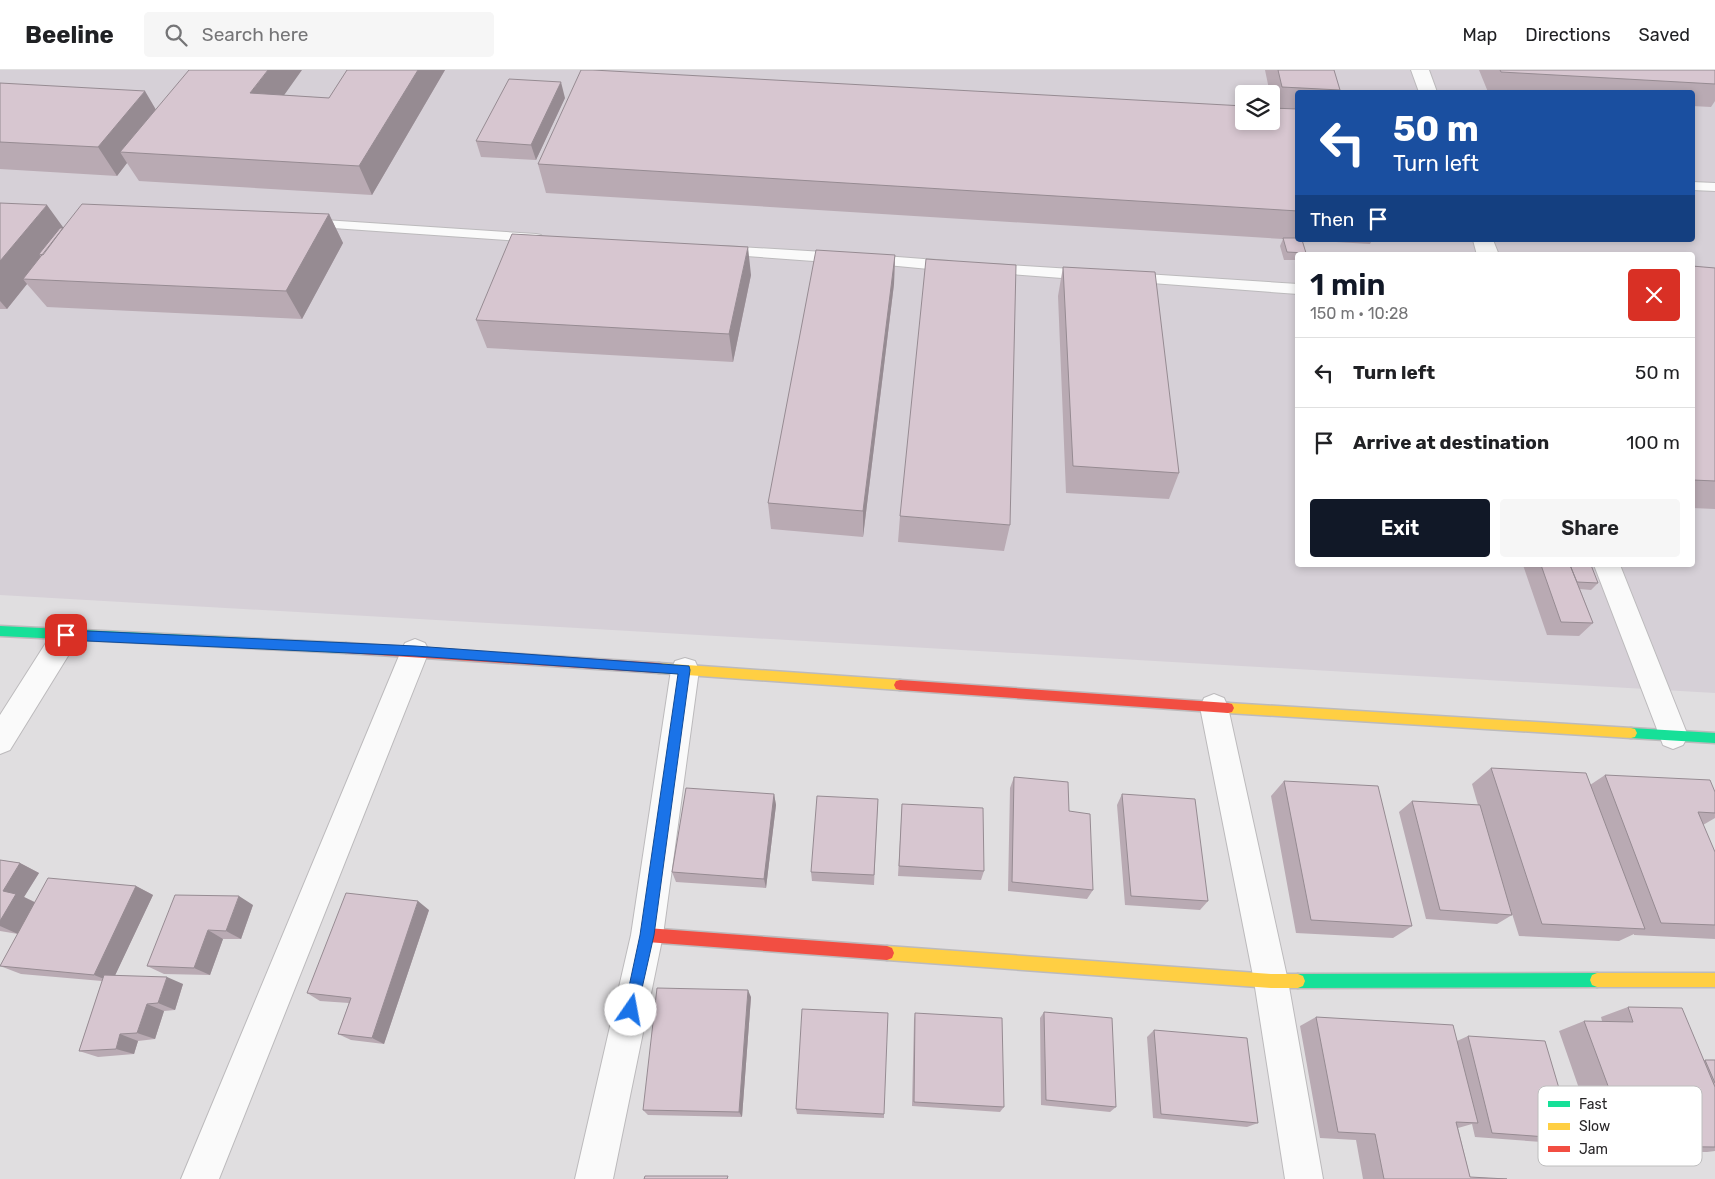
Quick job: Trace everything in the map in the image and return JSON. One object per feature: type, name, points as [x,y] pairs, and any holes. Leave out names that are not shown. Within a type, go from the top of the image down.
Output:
[{"type":"street","points":[[1420,70],[1427,90]]},
{"type":"street","points":[[1608,567],[1673,736]]},
{"type":"street","points":[[0,631],[415,651],[1214,707],[1715,738]]},
{"type":"street","points":[[0,741],[66,635]]},
{"type":"street","points":[[200,1179],[415,651]]},
{"type":"street","points":[[594,1179],[647,935],[685,670]]},
{"type":"street","points":[[1214,707],[1271,981],[1304,1179]]},
{"type":"street","points":[[647,935],[1271,981],[1715,980]]},
{"type":"lane","points":[[1695,186],[1715,187]]},
{"type":"lane","points":[[297,222],[555,239]]},
{"type":"lane","points":[[713,250],[961,266]]},
{"type":"lane","points":[[981,268],[1099,276]]},
{"type":"lane","points":[[1119,277],[1295,289]]},
{"type":"shaded area","points":[[0,70],[1715,70],[1715,693],[0,595]]},
{"type":"building","points":[[189,70],[268,70],[250,93],[329,98],[347,70],[418,70],[359,166],[120,152]]},
{"type":"building","points":[[581,70],[1235,106],[1235,130],[1280,130],[1280,108],[1295,109],[1295,211],[538,164]]},
{"type":"building","points":[[1278,70],[1334,70],[1340,90],[1282,87]]},
{"type":"building","points":[[1500,70],[1715,70],[1715,84],[1501,72]]},
{"type":"building","points":[[509,79],[561,82],[531,145],[476,141]]},
{"type":"building","points":[[0,83],[145,91],[98,147],[0,142]]},
{"type":"building","points":[[0,203],[47,205],[0,261]]},
{"type":"building","points":[[82,204],[329,214],[286,291],[23,279]]},
{"type":"building","points":[[60,228],[63,228],[43,255],[39,254]]},
{"type":"building","points":[[512,234],[748,247],[729,334],[476,320]]},
{"type":"building","points":[[1283,238],[1295,238],[1295,242],[1303,242],[1306,252],[1295,252],[1287,252]]},
{"type":"building","points":[[816,250],[895,255],[863,511],[768,503]]},
{"type":"building","points":[[926,259],[1016,265],[1010,525],[900,516]]},
{"type":"building","points":[[1695,266],[1715,268],[1715,481],[1695,480]]},
{"type":"building","points":[[1063,267],[1155,272],[1179,473],[1073,466]]},
{"type":"building","points":[[1542,567],[1571,567],[1593,623],[1561,622]]},
{"type":"building","points":[[1571,567],[1592,567],[1598,583],[1577,582]]},
{"type":"building","points":[[1491,768],[1586,773],[1645,929],[1542,924]]},
{"type":"building","points":[[1605,775],[1710,780],[1715,792],[1715,813],[1698,812],[1715,852],[1715,925],[1661,923]]},
{"type":"building","points":[[1014,777],[1068,782],[1069,811],[1090,814],[1093,890],[1012,882]]},
{"type":"building","points":[[1284,781],[1378,786],[1412,926],[1311,920]]},
{"type":"building","points":[[686,788],[774,794],[764,879],[672,872]]},
{"type":"building","points":[[1122,794],[1195,799],[1208,901],[1131,896]]},
{"type":"building","points":[[817,796],[878,799],[874,875],[811,872]]},
{"type":"building","points":[[1412,801],[1480,805],[1512,915],[1440,910]]},
{"type":"building","points":[[902,804],[983,808],[984,871],[899,866]]},
{"type":"building","points":[[0,860],[20,863],[3,891],[16,894],[0,921]]},
{"type":"building","points":[[48,878],[136,886],[94,975],[0,966]]},
{"type":"building","points":[[346,893],[418,901],[372,1038],[338,1034],[351,998],[307,993]]},
{"type":"building","points":[[175,895],[239,896],[226,931],[208,930],[194,968],[147,966]]},
{"type":"building","points":[[104,975],[167,977],[158,1003],[147,1004],[137,1033],[120,1034],[116,1049],[79,1051]]},
{"type":"building","points":[[657,988],[748,990],[739,1112],[643,1110]]},
{"type":"building","points":[[1628,1007],[1682,1008],[1715,1087],[1715,1147],[1702,1147],[1702,1086],[1608,1086],[1584,1021],[1633,1022]]},
{"type":"building","points":[[802,1009],[888,1013],[884,1114],[796,1109]]},
{"type":"building","points":[[1044,1012],[1112,1018],[1116,1107],[1046,1100]]},
{"type":"building","points":[[915,1013],[1002,1018],[1004,1107],[914,1102]]},
{"type":"building","points":[[1316,1017],[1453,1025],[1478,1123],[1456,1122],[1470,1177],[1507,1179],[1384,1179],[1375,1134],[1338,1132]]},
{"type":"building","points":[[1154,1030],[1247,1038],[1258,1123],[1161,1114]]},
{"type":"building","points":[[1468,1036],[1545,1041],[1558,1086],[1538,1086],[1538,1136],[1492,1133]]},
{"type":"building","points":[[1705,1060],[1715,1060],[1715,1083]]},
{"type":"building","points":[[645,1176],[728,1176],[727,1179],[644,1179]]},
{"type":"traffic: fast","points":[[0,631],[346,648]]},
{"type":"traffic: fast","points":[[1631,733],[1715,738]]},
{"type":"traffic: fast","points":[[1298,981],[1597,980]]},
{"type":"traffic: slow","points":[[659,668],[900,685]]},
{"type":"traffic: slow","points":[[1228,708],[1631,733]]},
{"type":"traffic: slow","points":[[887,953],[1271,981],[1298,981]]},
{"type":"traffic: slow","points":[[1597,980],[1715,980]]},
{"type":"traffic: jam","points":[[346,648],[659,668]]},
{"type":"traffic: jam","points":[[900,685],[1228,708]]},
{"type":"traffic: jam","points":[[647,935],[887,953]]},
{"type":"route","points":[[66,635],[415,651],[685,670],[647,935],[631,1010]]}]
